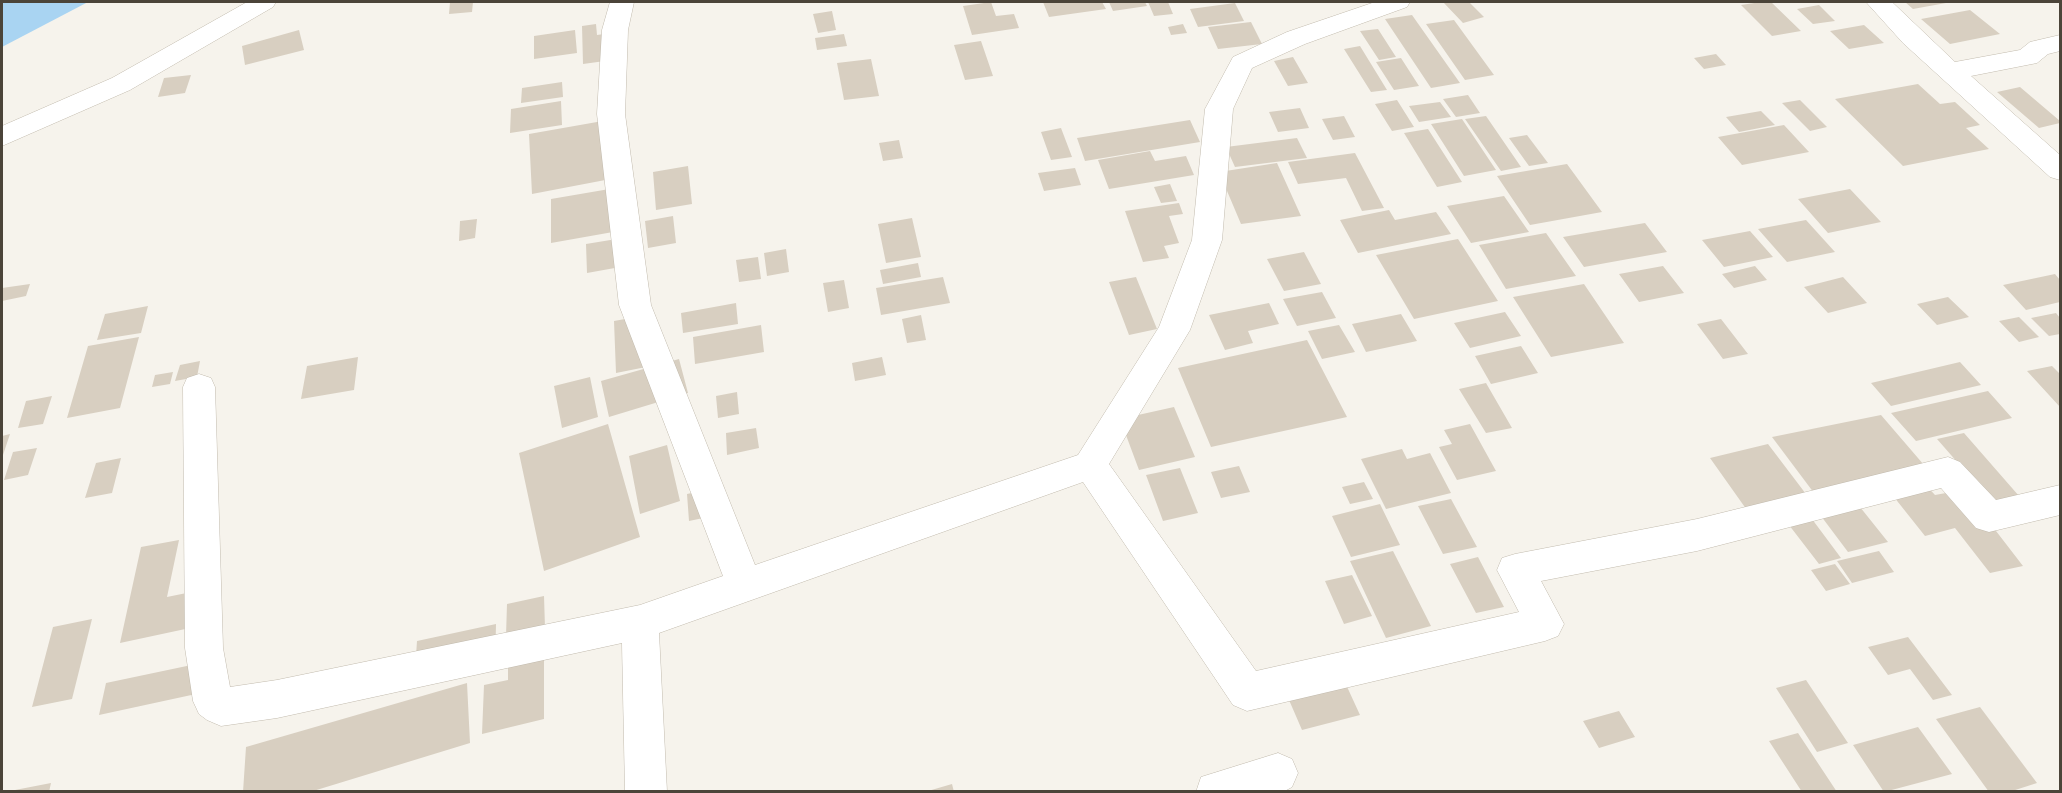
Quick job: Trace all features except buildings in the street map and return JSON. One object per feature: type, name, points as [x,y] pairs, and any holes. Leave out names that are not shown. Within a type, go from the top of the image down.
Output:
[{"type":"street","points":[[2,137],[121,84],[264,2]]},
{"type":"street","points":[[622,2],[615,30],[611,114],[634,304],[745,585]]},
{"type":"street","points":[[199,387],[204,648],[213,701],[221,707],[277,699],[640,621],[1090,465],[1174,330],[1207,240],[1220,109],[1242,63],[1296,38],[1398,2]]},
{"type":"street","points":[[1878,2],[2061,170]]},
{"type":"street","points":[[1951,71],[2028,57],[2039,48],[2061,44]]},
{"type":"street","points":[[1090,465],[1247,692],[1545,624],[1515,570],[1697,536],[1948,472],[1989,518],[2061,500]]},
{"type":"street","points":[[640,621],[646,792]]},
{"type":"street","points":[[1216,792],[1278,773]]},
{"type":"water","points":[[2,2],[88,2],[2,47]]}]
